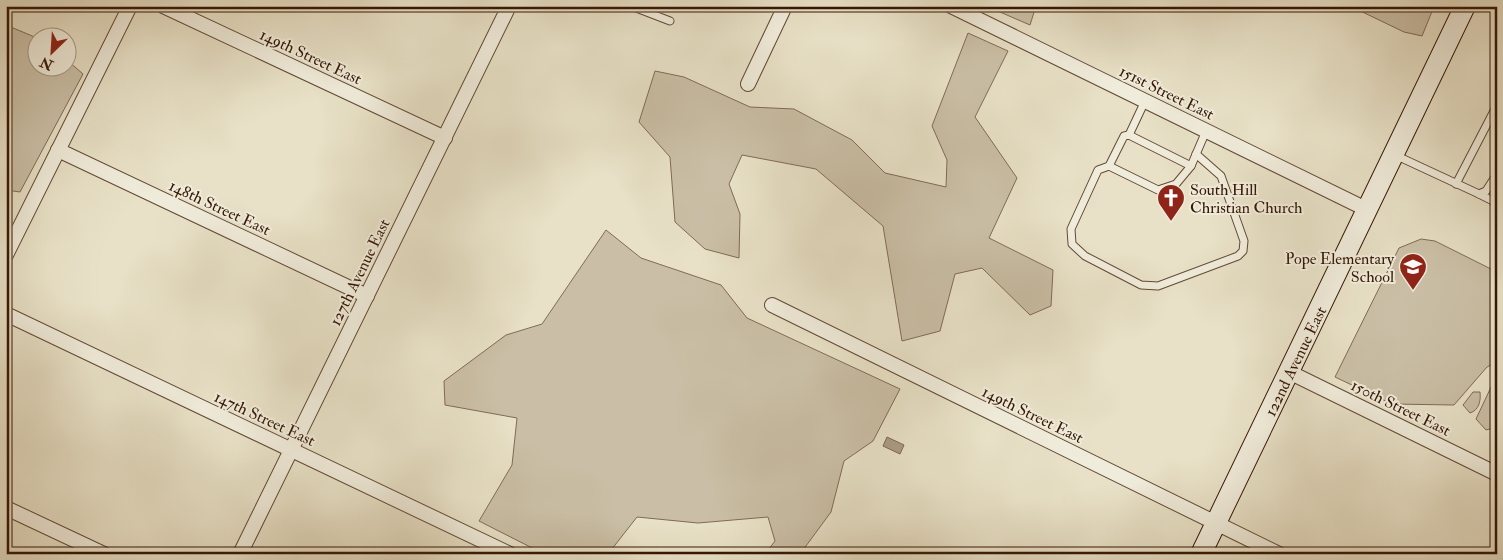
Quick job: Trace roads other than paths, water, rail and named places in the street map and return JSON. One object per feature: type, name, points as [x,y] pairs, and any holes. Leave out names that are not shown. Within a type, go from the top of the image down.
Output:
[{"type":"main road","name":"122nd Avenue East","points":[[1201,554],[1466,6]]},
{"type":"street","points":[[6,255],[130,6]]},
{"type":"street","name":"149th Street East","points":[[162,6],[445,138]]},
{"type":"street","name":"127th Avenue East","points":[[240,554],[509,6]]},
{"type":"street","points":[[748,84],[785,6]]},
{"type":"street","name":"151st Street East","points":[[951,6],[1368,210]]},
{"type":"street","name":"148th Street East","points":[[58,150],[367,296]]},
{"type":"street","name":"149th Street East","points":[[772,304],[1279,554]]},
{"type":"street","name":"147th Street East","points":[[6,314],[510,554]]},
{"type":"street","name":"150th Street East","points":[[1289,372],[1497,474]]},
{"type":"street","points":[[6,508],[104,554]]},
{"type":"lane","points":[[631,6],[670,21]]},
{"type":"lane","points":[[1130,135],[1145,101]]},
{"type":"lane","points":[[1456,184],[1497,105]]},
{"type":"lane","points":[[1109,166],[1158,190],[1176,184],[1191,166],[1206,131]]},
{"type":"lane","points":[[1191,166],[1130,135],[1124,136],[1109,166],[1098,170],[1071,229],[1072,244],[1085,256],[1141,284],[1158,286],[1238,256],[1243,250],[1244,241],[1221,176],[1196,154]]},
{"type":"lane","points":[[1395,155],[1497,203]]},
{"type":"lane","points":[[1479,194],[1486,192],[1497,174]]},
{"type":"place","name":"South Hill Christian Church","points":[[1171,222]]},
{"type":"place","name":"Pope Elementary School","points":[[1413,291]]}]
